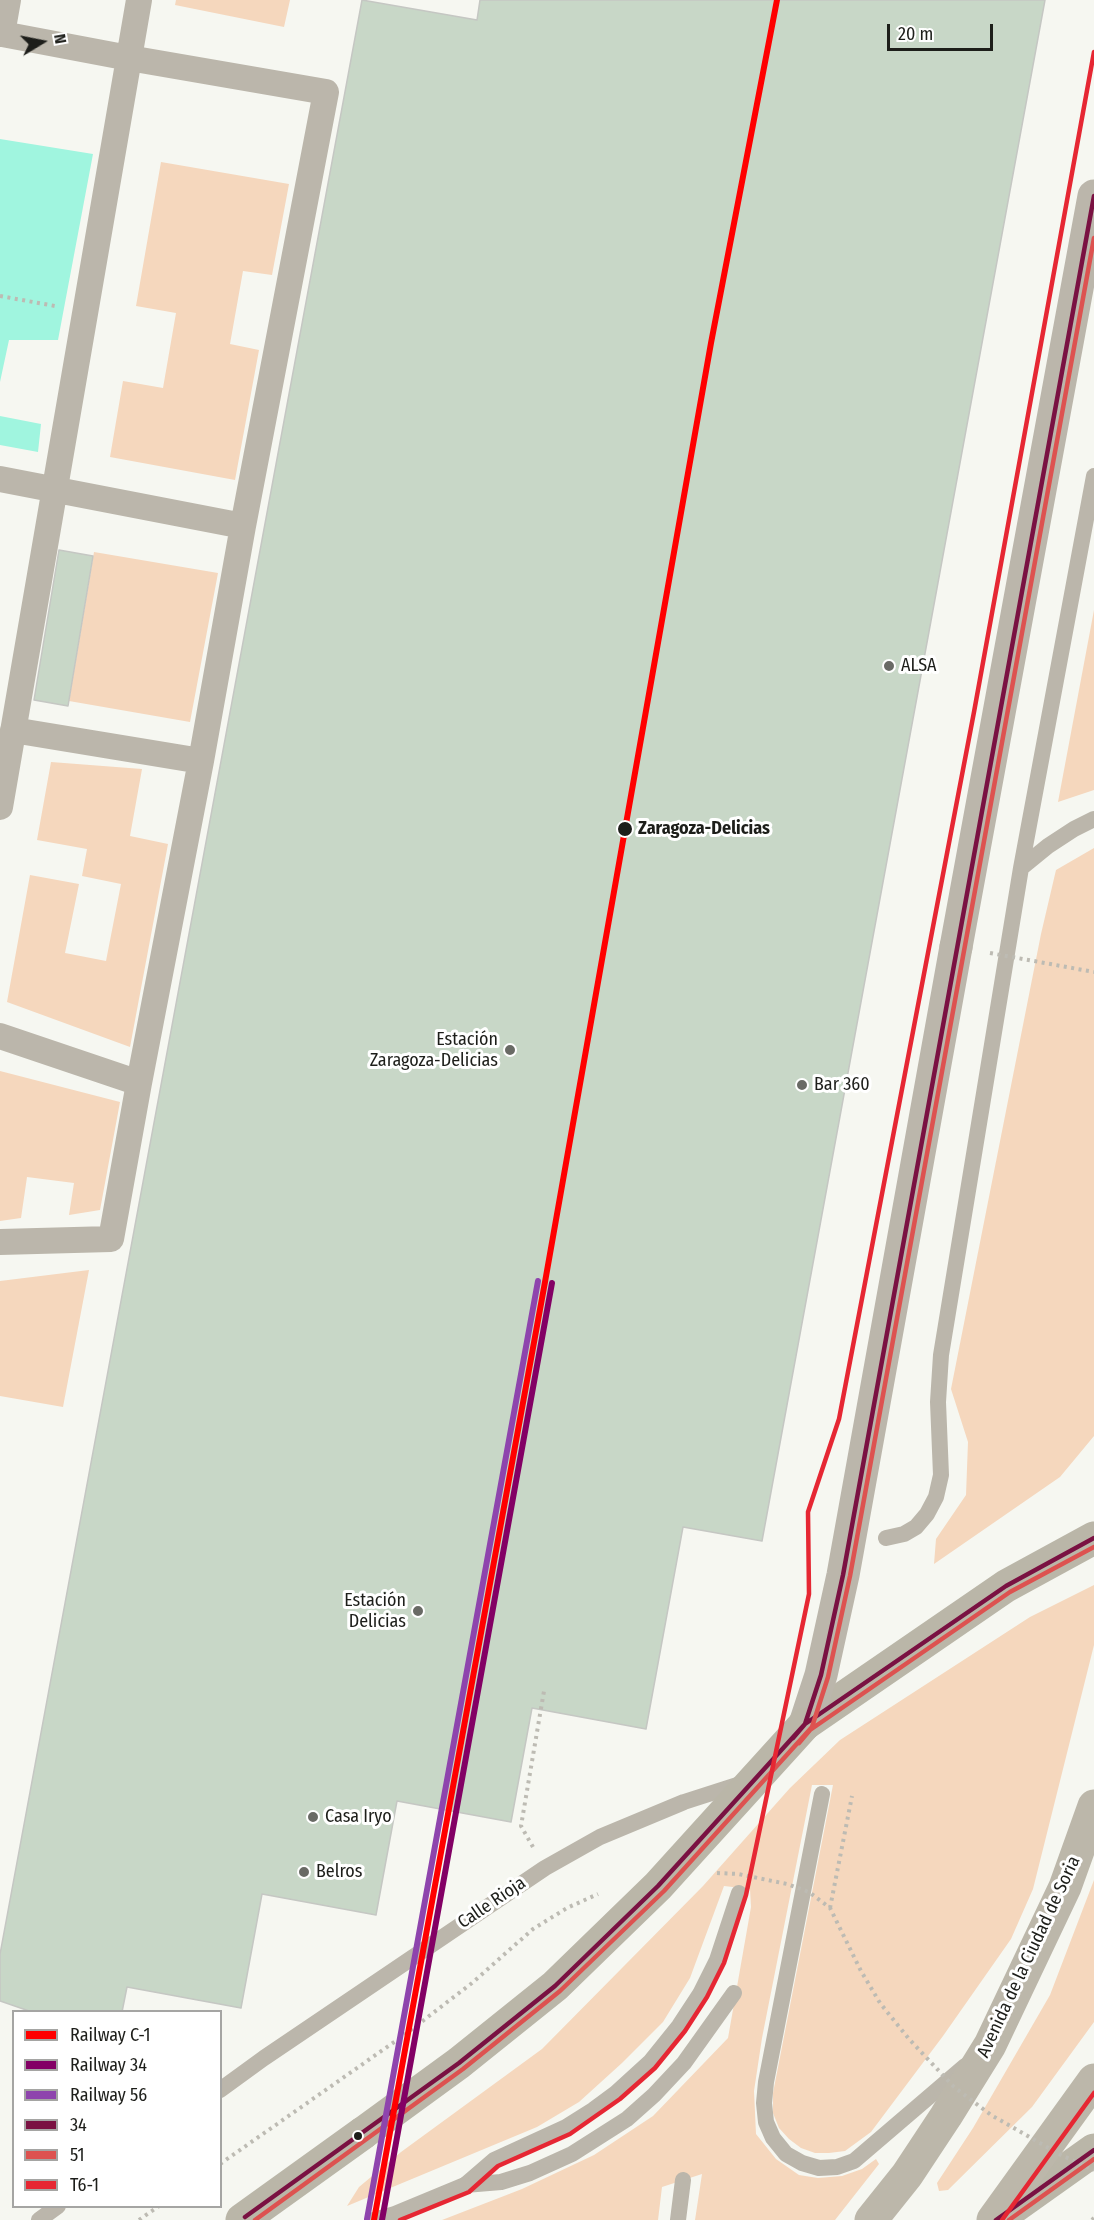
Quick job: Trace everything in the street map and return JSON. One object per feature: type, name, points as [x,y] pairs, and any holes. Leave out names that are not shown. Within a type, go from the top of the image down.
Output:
[{"type":"main road","points":[[247,2219],[459,2063],[555,1986],[658,1886],[806,1724],[1006,1586],[1094,1538]]},
{"type":"main road","name":"Avenida de la Ciudad de Soria","points":[[871,2220],[907,2175],[990,2045],[1065,1887],[1094,1806]]},
{"type":"main road","points":[[994,2220],[1094,2080]]},
{"type":"main road","points":[[994,2220],[1094,2150]]},
{"type":"street","points":[[0,1242],[111,1239],[326,92],[1,33],[8,0]]},
{"type":"street","points":[[0,807],[139,0]]},
{"type":"street","points":[[806,1724],[821,1675],[843,1575],[1094,196]]},
{"type":"street","points":[[0,479],[243,526]]},
{"type":"street","points":[[13,730],[201,762]]},
{"type":"street","points":[[0,1036],[139,1083]]},
{"type":"lane","points":[[886,1538],[910,1530],[927,1514],[936,1497],[941,1475],[938,1402],[941,1355],[1021,868],[1094,476]]},
{"type":"lane","points":[[1021,868],[1048,846],[1094,819]]},
{"type":"lane","name":"Calle Rioja","points":[[222,2089],[545,1868],[610,1832],[684,1802],[756,1779]]},
{"type":"lane","points":[[822,1794],[766,2082],[764,2103],[766,2122],[774,2138],[786,2154],[802,2163],[819,2168],[837,2167],[854,2161],[990,2045]]},
{"type":"lane","points":[[465,2185],[494,2160],[566,2127],[593,2110],[616,2093],[650,2062],[679,2026],[700,1994],[717,1960],[739,1893]]},
{"type":"lane","points":[[374,2220],[395,2214],[465,2185],[501,2182],[530,2173],[580,2150],[627,2119],[654,2095],[684,2063],[734,1993]]},
{"type":"lane","points":[[678,2220],[683,2180]]},
{"type":"lane","points":[[39,2220],[55,2208]]},
{"type":"path","points":[[0,296],[85,313]]},
{"type":"path","points":[[990,953],[1094,972]]},
{"type":"path","points":[[534,1850],[521,1826],[544,1690]]},
{"type":"path","points":[[830,1908],[852,1796]]},
{"type":"path","points":[[709,1873],[738,1874],[787,1884],[809,1893],[830,1908],[880,2004],[954,2087],[991,2115],[1061,2155],[1094,2170]]},
{"type":"path","points":[[222,2163],[407,2032],[472,1983],[533,1929],[567,1908],[601,1893]]},
{"type":"path","points":[[140,2220],[156,2208]]},
{"type":"shaded area","points":[[176,0],[290,0],[284,27],[175,5]]},
{"type":"shaded area","points":[[0,139],[93,154],[58,340],[9,340],[0,382]]},
{"type":"shaded area","points":[[161,162],[289,184],[272,275],[243,271],[230,344],[259,350],[235,480],[110,457],[123,381],[163,388],[176,313],[136,306]]},
{"type":"shaded area","points":[[0,416],[41,424],[38,452],[0,445]]},
{"type":"shaded area","points":[[94,552],[218,573],[190,722],[69,701]]},
{"type":"shaded area","points":[[1094,610],[1094,790],[1058,802]]},
{"type":"shaded area","points":[[51,762],[142,769],[130,836],[168,844],[130,1047],[7,1002],[30,875],[79,884],[65,953],[106,961],[121,884],[82,876],[87,849],[37,840]]},
{"type":"shaded area","points":[[1094,848],[1094,1436],[1060,1477],[934,1564],[936,1539],[966,1495],[968,1442],[951,1389],[1041,934],[1056,870]]},
{"type":"shaded area","points":[[0,1071],[120,1102],[100,1210],[69,1215],[74,1183],[27,1177],[21,1218],[0,1221]]},
{"type":"shaded area","points":[[89,1270],[63,1407],[0,1396],[0,1281]]},
{"type":"shaded area","points":[[1094,1585],[1094,1645],[1033,1889],[1011,1939],[943,2036],[871,2132],[845,2151],[829,2153],[815,2153],[801,2148],[779,2128],[773,2113],[773,2093],[833,1785],[812,1785],[762,2038],[754,2091],[756,2134],[776,2159],[799,2175],[818,2178],[842,2176],[862,2169],[876,2159],[879,2164],[835,2220],[695,2220],[702,2174],[662,2187],[658,2220],[442,2220],[522,2189],[594,2155],[653,2116],[728,2038],[751,1907],[750,1889],[724,1886],[690,1978],[663,2022],[579,2102],[537,2127],[347,2206],[359,2187],[401,2152],[542,2049],[703,1886],[790,1788],[840,1740],[1030,1617]]},
{"type":"shaded area","points":[[1094,1880],[1094,2022],[1032,2107],[948,2190],[939,2191],[937,2183],[973,2128],[1050,1995]]},
{"type":"building","name":"Estación Zaragoza-Delicias","points":[[362,0],[477,20],[480,0],[1045,0],[762,1541],[683,1527],[646,1729],[532,1708],[511,1822],[397,1801],[376,1915],[262,1894],[241,2008],[127,1987],[122,2010],[26,2010],[0,2001],[0,1954]]},
{"type":"building","points":[[59,550],[93,556],[68,706],[34,700]]},
{"type":"rail line","name":"C-1","points":[[374,2220],[545,1282],[711,343],[777,0]]},
{"type":"rail line","name":"56","points":[[367,2219],[538,1281]]},
{"type":"rail line","name":"34","points":[[382,2220],[552,1283]]},
{"type":"transit line","name":"T6-1","points":[[400,2220],[469,2192],[498,2166],[570,2134],[620,2099],[655,2068],[685,2031],[707,1997],[724,1963],[746,1895],[809,1594],[808,1512],[839,1419],[974,712],[1094,52]]},
{"type":"transit line","name":"34","points":[[245,2217],[459,2063],[555,1986],[658,1886],[805,1724],[821,1675],[843,1575],[1094,196]]},
{"type":"transit line","name":"51","points":[[255,2220],[463,2069],[560,1991],[664,1891],[812,1727],[828,1677],[850,1576],[1094,238]]},
{"type":"transit line","name":"34","points":[[793,1738],[805,1724],[1006,1586],[1094,1538]]},
{"type":"transit line","name":"51","points":[[799,1743],[810,1730],[1010,1592],[1094,1547]]},
{"type":"transit line","name":"T6-1","points":[[1002,2220],[1094,2093]]},
{"type":"transit line","name":"34","points":[[996,2220],[1094,2150]]},
{"type":"transit line","name":"51","points":[[1009,2220],[1094,2159]]},
{"type":"place","name":"ALSA","points":[[889,666]]},
{"type":"place","name":"Zaragoza-Delicias","points":[[625,829]]},
{"type":"place","name":"Estación Zaragoza-Delicias","points":[[510,1050]]},
{"type":"place","name":"Bar 360","points":[[802,1085]]},
{"type":"place","name":"Estación Delicias","points":[[418,1611]]},
{"type":"place","name":"Casa Iryo","points":[[313,1817]]},
{"type":"place","name":"Belros","points":[[304,1872]]}]
